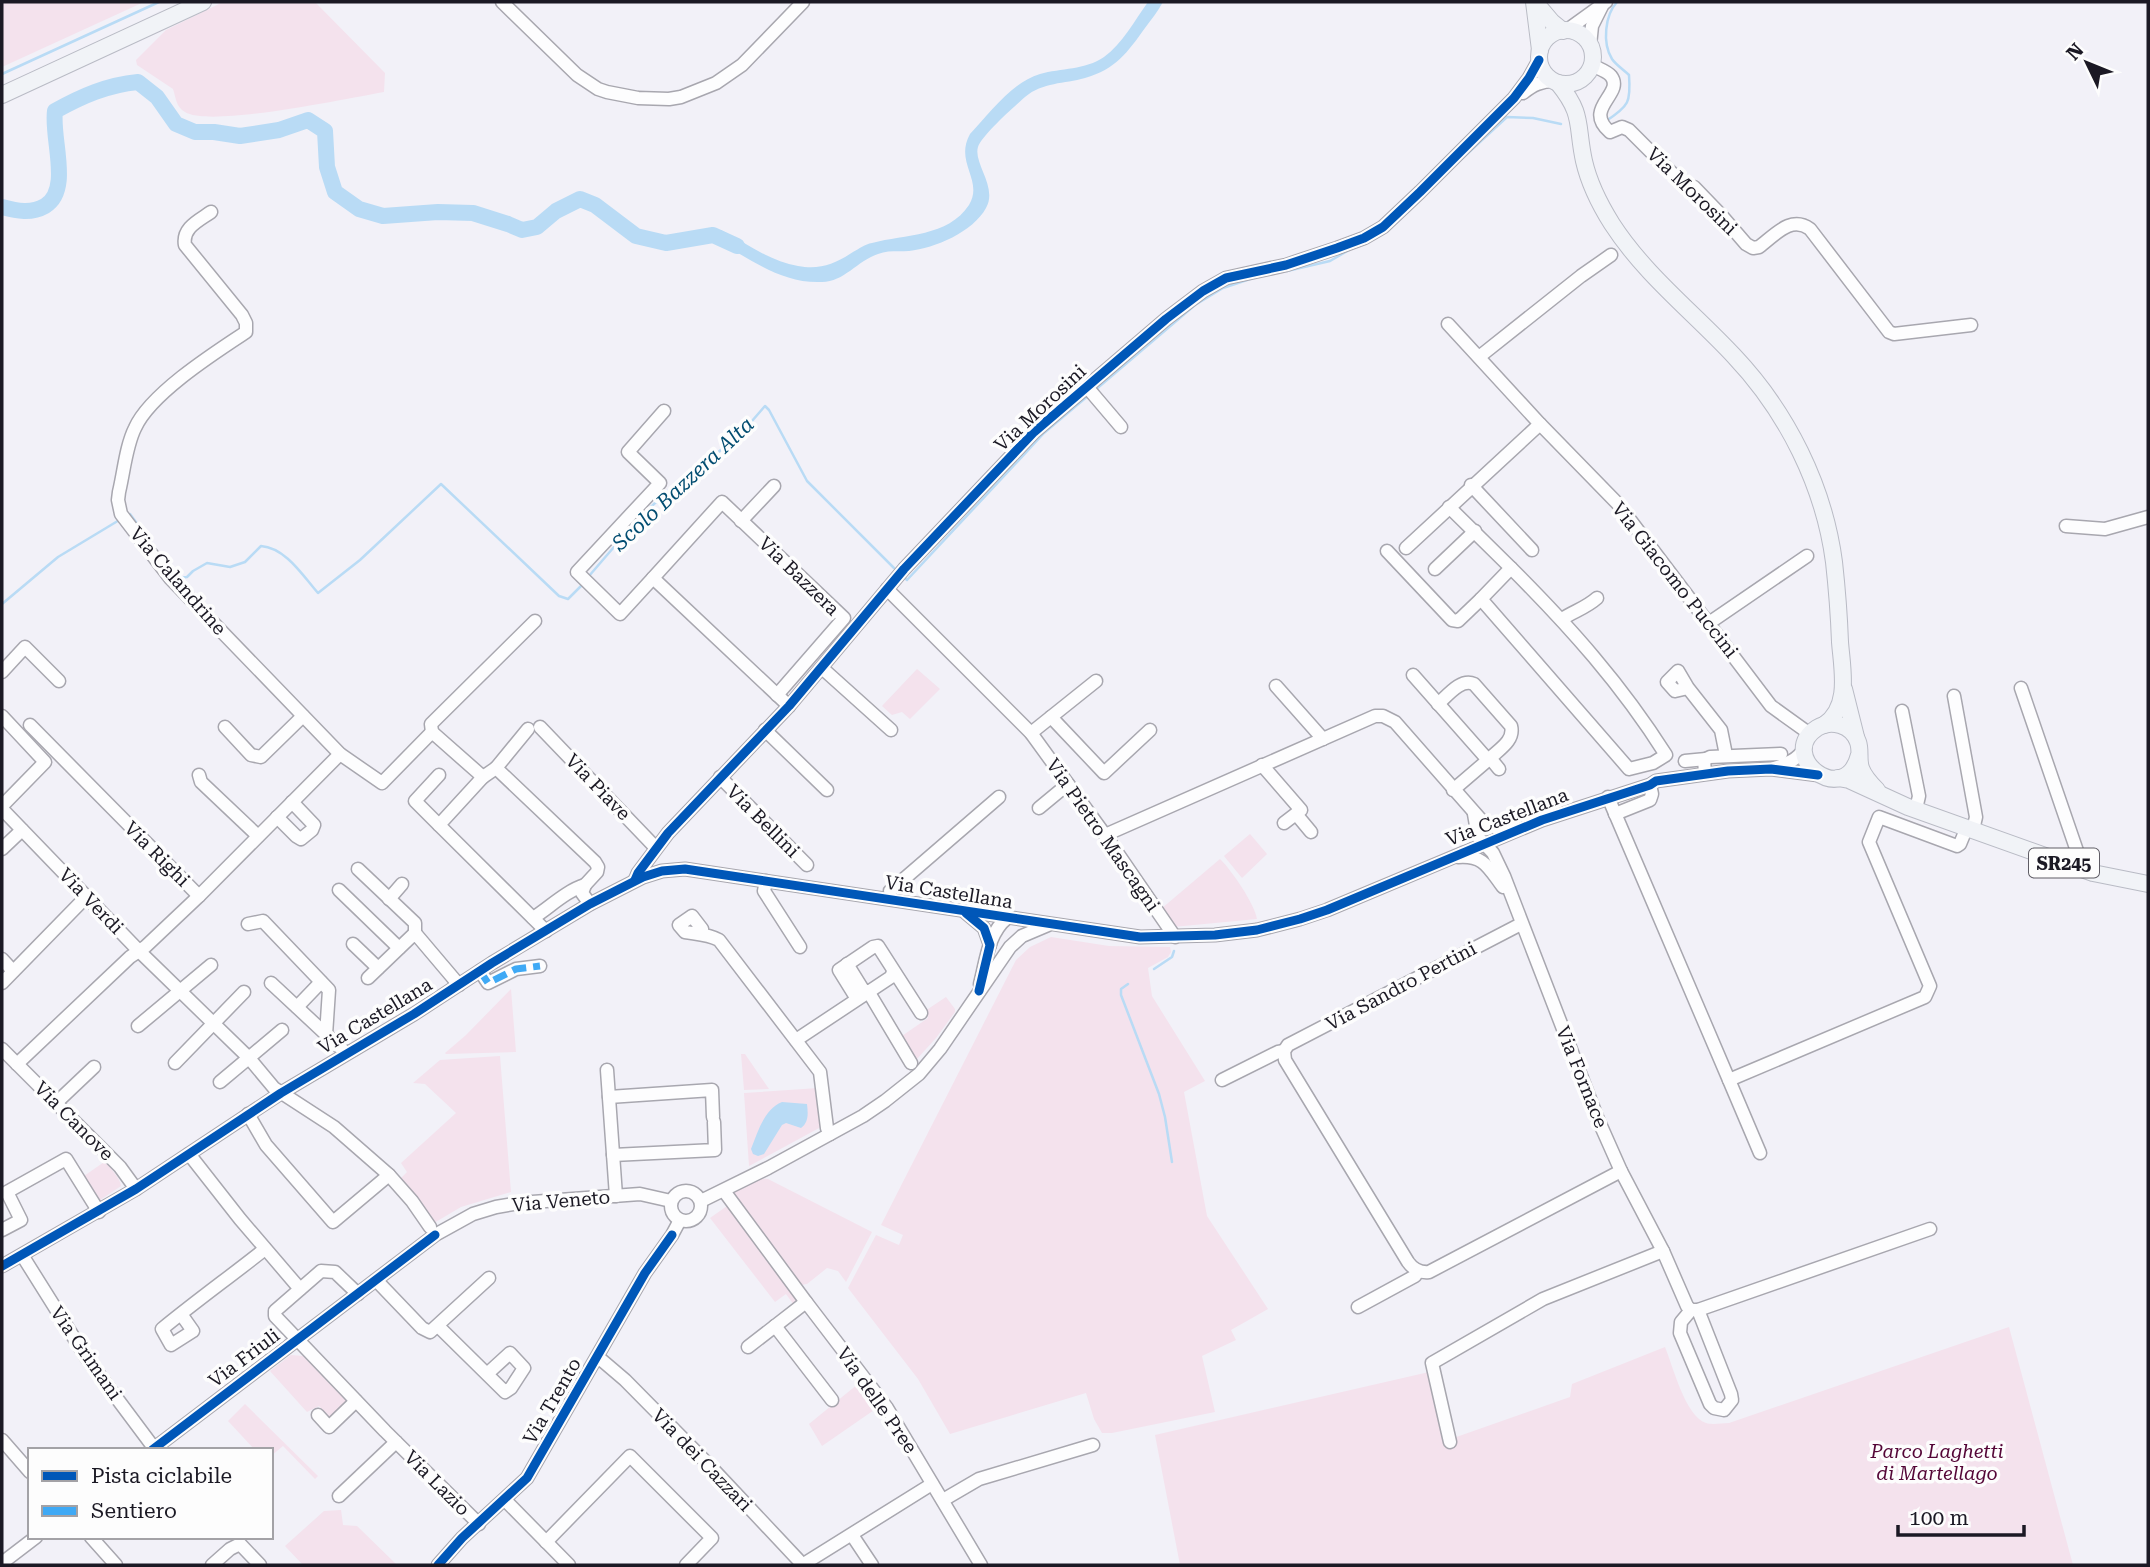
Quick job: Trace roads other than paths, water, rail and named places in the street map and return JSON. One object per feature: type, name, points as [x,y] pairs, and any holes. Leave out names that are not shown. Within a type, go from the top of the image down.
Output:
[{"type":"main road","points":[[2,95],[203,2]]},
{"type":"main road","points":[[1534,2],[1552,22],[1565,30],[1578,33],[1590,45],[1590,69],[1578,117]]},
{"type":"main road","points":[[1534,2],[1543,72],[1556,82],[1571,100],[1578,117],[1588,174],[1619,235],[1653,276],[1750,374],[1776,408],[1801,452],[1824,514],[1834,562],[1843,687],[1862,772],[1879,792]]},
{"type":"main road","points":[[1539,55],[1551,35],[1565,30]]},
{"type":"main road","points":[[1556,82],[1574,83],[1590,69]]},
{"type":"main road","points":[[1843,687],[1838,713],[1808,741],[1807,763],[1818,775],[1838,778],[1853,769],[1859,755]]},
{"type":"main road","points":[[1825,725],[1839,724],[1856,737]]},
{"type":"main road","name":"SR245","points":[[1838,778],[2093,873],[2148,884]]},
{"type":"street","points":[[502,2],[577,75],[598,89],[638,98],[669,99],[716,83],[742,65],[803,2]]},
{"type":"street","points":[[1565,30],[1604,4]]},
{"type":"street","points":[[1590,45],[1592,26],[1604,4]]},
{"type":"street","name":"Via Morosini","points":[[635,880],[656,848],[789,706],[887,589],[1034,432],[1166,319],[1214,284],[1226,278],[1286,265],[1337,248],[1382,227],[1514,98],[1529,78],[1539,55]]},
{"type":"street","name":"Via Morosini","points":[[1590,69],[1610,74],[1614,81],[1614,86],[1601,109],[1603,126],[1610,132],[1622,127],[1629,130],[1684,185],[1693,187],[1746,244],[1753,248],[1759,247],[1790,223],[1803,223],[1889,332],[1894,334],[1971,324]]},
{"type":"street","name":"Via Morosini","points":[[1514,98],[1545,81],[1556,82]]},
{"type":"street","name":"Via Calandrine","points":[[211,212],[187,230],[185,245],[242,315],[246,332],[202,360],[143,412],[133,430],[118,500],[124,518],[170,578],[340,754],[382,783],[432,732],[431,724],[535,621]]},
{"type":"street","points":[[1479,357],[1580,276],[1611,256]]},
{"type":"street","name":"Via Giacomo Puccini","points":[[1448,324],[1618,504],[1771,706],[1808,741]]},
{"type":"street","points":[[1087,387],[1121,427]]},
{"type":"street","name":"Via Bazzera","points":[[664,411],[628,452],[660,483],[577,572],[620,614],[722,502],[844,618],[777,695]]},
{"type":"street","points":[[1406,548],[1540,424]]},
{"type":"street","points":[[1471,485],[1532,550]]},
{"type":"street","name":"Via Bazzera","points":[[741,521],[774,486]]},
{"type":"street","points":[[1449,506],[1562,619],[1639,713],[1668,758],[1629,769],[1480,599]]},
{"type":"street","points":[[2066,526],[2105,529],[2148,517]]},
{"type":"street","points":[[1435,569],[1475,531]]},
{"type":"street","points":[[1387,551],[1452,620],[1458,621],[1511,568]]},
{"type":"street","points":[[1709,623],[1807,556]]},
{"type":"street","points":[[653,578],[789,706]]},
{"type":"street","name":"Via Pietro Mascagni","points":[[887,589],[1031,733],[1175,937]]},
{"type":"street","points":[[1562,619],[1574,611],[1586,608],[1597,598]]},
{"type":"street","points":[[2,672],[25,647],[59,681]]},
{"type":"street","points":[[822,668],[891,730]]},
{"type":"street","points":[[1413,676],[1499,768]]},
{"type":"street","points":[[1031,733],[1096,681]]},
{"type":"street","points":[[1438,704],[1463,682],[1469,681],[1511,726],[1513,732],[1511,739],[1453,790]]},
{"type":"street","points":[[1276,686],[1323,739]]},
{"type":"street","points":[[1688,688],[1721,730],[1726,755]]},
{"type":"street","points":[[2021,688],[2077,851],[2079,859],[2076,867]]},
{"type":"street","points":[[1729,1080],[1925,997],[1930,986],[1869,842],[1879,817],[1957,846],[1970,829],[1976,817],[1954,696]]},
{"type":"street","points":[[1902,712],[1919,796],[1916,809]]},
{"type":"street","points":[[2,716],[44,762]]},
{"type":"street","points":[[225,727],[251,755],[261,757],[303,716]]},
{"type":"street","points":[[1105,835],[1375,716],[1383,716],[1391,718],[1477,822],[1479,839],[1484,844],[1489,859]]},
{"type":"street","name":"Via Pietro Mascagni","points":[[1051,717],[1104,773],[1150,730]]},
{"type":"street","name":"Via Righi","points":[[8,1058],[139,951],[199,896],[30,725]]},
{"type":"street","name":"Via Piave","points":[[496,768],[534,728],[656,848]]},
{"type":"street","points":[[765,730],[827,790]]},
{"type":"street","points":[[432,732],[482,777]]},
{"type":"street","name":"Via Castellana","points":[[1772,769],[1789,763],[1808,741]]},
{"type":"street","name":"Via Verdi","points":[[56,751],[2,808],[139,951],[249,1058],[281,1093]]},
{"type":"street","points":[[199,896],[340,754]]},
{"type":"street","points":[[1685,761],[1726,755],[1781,754]]},
{"type":"street","points":[[1705,772],[1706,759]]},
{"type":"street","points":[[1615,814],[1650,800],[1653,763]]},
{"type":"street","points":[[1262,765],[1301,810],[1284,823]]},
{"type":"street","points":[[439,825],[482,777],[496,768],[595,862],[597,872],[582,892],[590,904]]},
{"type":"street","name":"Via Castellana","points":[[2,1266],[99,1212],[281,1093],[590,904],[635,880],[662,872],[685,869],[1140,937],[1175,937],[1256,930],[1328,910],[1517,830],[1653,783],[1705,772],[1772,769],[1818,775]]},
{"type":"street","points":[[198,775],[201,782],[258,836]]},
{"type":"street","points":[[439,775],[415,801],[545,931]]},
{"type":"street","name":"Via Bellini","points":[[720,777],[807,864]]},
{"type":"street","points":[[1039,808],[1068,784]]},
{"type":"street","points":[[890,891],[999,797]]},
{"type":"street","points":[[1608,797],[1760,1153]]},
{"type":"street","points":[[277,817],[301,839],[312,830],[314,825],[311,820],[292,802]]},
{"type":"street","points":[[1296,814],[1311,831]]},
{"type":"street","points":[[1477,822],[1496,828],[1517,830]]},
{"type":"street","points":[[1446,860],[1468,842],[1477,822]]},
{"type":"street","points":[[2,849],[22,830]]},
{"type":"street","points":[[1489,859],[1500,843],[1517,830]]},
{"type":"street","points":[[1446,860],[1469,857],[1489,859]]},
{"type":"street","name":"Via Fornace","points":[[1489,859],[1512,898],[1597,1117],[1621,1171],[1663,1251],[1687,1306],[1695,1310],[1731,1394],[1732,1400],[1724,1410],[1714,1408],[1710,1404],[1681,1333],[1681,1322],[1695,1310]]},
{"type":"street","points":[[358,869],[415,923],[415,933],[459,985]]},
{"type":"street","points":[[766,881],[764,891],[800,947]]},
{"type":"street","points":[[389,899],[402,884]]},
{"type":"street","points":[[533,918],[572,889],[585,885]]},
{"type":"street","points":[[339,890],[400,948]]},
{"type":"street","points":[[2,983],[87,896]]},
{"type":"street","points":[[963,911],[984,928],[990,945]]},
{"type":"street","points":[[979,991],[996,929],[1007,918],[1011,931],[1010,947]]},
{"type":"street","points":[[248,924],[263,921],[321,982],[297,1007]]},
{"type":"street","name":"Via Sandro Pertini","points":[[1222,1080],[1284,1051],[1288,1045],[1521,923]]},
{"type":"street","points":[[701,1201],[830,1134],[886,1101],[919,1073],[953,1033],[1010,947],[1022,936],[1050,924]]},
{"type":"street","points":[[368,978],[415,933]]},
{"type":"street","points":[[706,935],[719,940],[820,1072],[830,1134]]},
{"type":"street","points":[[353,944],[378,968]]},
{"type":"street","points":[[911,1063],[863,994],[839,970],[878,946],[921,1013]]},
{"type":"street","points":[[2,959],[13,971]]},
{"type":"street","points":[[138,1027],[211,965]]},
{"type":"street","points":[[480,971],[488,983],[516,969],[540,966]]},
{"type":"street","points":[[796,1040],[891,976],[893,972]]},
{"type":"street","name":"Via Castellana","points":[[321,982],[329,990],[326,1035]]},
{"type":"street","name":"Via Castellana","points":[[271,983],[345,1053]]},
{"type":"street","points":[[175,1063],[244,992]]},
{"type":"street","points":[[220,1082],[282,1030]]},
{"type":"street","points":[[1284,1051],[1285,1060],[1408,1262],[1418,1271],[1429,1272],[1621,1171]]},
{"type":"street","name":"Via Canove","points":[[8,1058],[120,1167],[136,1189]]},
{"type":"street","points":[[56,1103],[94,1067]]},
{"type":"street","points":[[607,1070],[616,1196]]},
{"type":"street","points":[[609,1097],[712,1090],[715,1150],[613,1155]]},
{"type":"street","points":[[281,1093],[334,1127],[389,1175],[430,1227]]},
{"type":"street","points":[[248,1114],[266,1145],[333,1222],[389,1175]]},
{"type":"street","points":[[189,1154],[300,1289]]},
{"type":"street","points":[[2,1230],[21,1220],[7,1192],[66,1159],[99,1212]]},
{"type":"street","points":[[686,1190],[695,1193],[701,1201],[701,1209],[691,1220],[680,1220],[672,1213],[671,1201],[677,1193],[686,1190]]},
{"type":"street","name":"Via delle Pree","points":[[724,1191],[887,1408],[981,1565]]},
{"type":"street","name":"Via Veneto","points":[[376,1280],[454,1223],[496,1207],[640,1194],[671,1201]]},
{"type":"street","name":"Via Trento","points":[[438,1565],[527,1478],[645,1273],[680,1220]]},
{"type":"street","points":[[1695,1310],[1930,1229]]},
{"type":"street","points":[[181,1314],[265,1249]]},
{"type":"street","points":[[1450,1442],[1432,1363],[1543,1299],[1663,1251]]},
{"type":"street","name":"Via Grimani","points":[[22,1255],[86,1357],[152,1448]]},
{"type":"street","points":[[297,1340],[278,1320],[275,1311],[321,1271],[331,1270],[347,1281],[358,1294],[376,1280],[425,1331],[430,1332],[489,1278]]},
{"type":"street","points":[[1358,1307],[1415,1276],[1418,1271]]},
{"type":"street","name":"Via Friuli","points":[[154,1448],[358,1294]]},
{"type":"street","points":[[748,1347],[806,1302]]},
{"type":"street","points":[[438,1326],[505,1392],[511,1388],[524,1368],[510,1353],[487,1374]]},
{"type":"street","points":[[775,1326],[832,1400]]},
{"type":"street","name":"Via Lazio","points":[[297,1340],[479,1524]]},
{"type":"street","name":"Via dei Cazzari","points":[[598,1357],[625,1380],[710,1466],[803,1565]]},
{"type":"street","points":[[318,1415],[329,1427],[356,1401]]},
{"type":"street","points":[[2,1440],[28,1470]]},
{"type":"street","name":"Via Lazio","points":[[339,1496],[396,1442]]},
{"type":"street","points":[[943,1500],[979,1479],[1094,1445]]},
{"type":"street","points":[[546,1542],[631,1457],[712,1538],[686,1565]]},
{"type":"street","points":[[803,1565],[932,1483]]},
{"type":"street","points":[[505,1500],[569,1565]]},
{"type":"street","points":[[852,1535],[872,1565]]},
{"type":"street","points":[[2,1563],[33,1539]]},
{"type":"street","points":[[93,1539],[116,1565]]},
{"type":"street","points":[[212,1565],[230,1549],[240,1545],[260,1565]]},
{"type":"water","points":[[1148,2],[1163,2],[1132,45],[1113,65],[1085,78],[1046,86],[1032,92],[986,135],[977,153],[989,200],[980,217],[963,231],[919,249],[878,254],[837,279],[822,282],[807,282],[781,275],[719,242],[721,230],[777,260],[813,267],[833,263],[869,244],[925,233],[950,223],[969,205],[973,196],[972,179],[965,154],[970,134],[1002,99],[1030,78],[1089,64],[1111,52]]},
{"type":"water","points":[[782,1102],[807,1104],[805,1123],[801,1128],[786,1123],[782,1125],[764,1154],[753,1154],[751,1149],[762,1122],[776,1105]]},
{"type":"waterway","points":[[2,74],[159,2]]},
{"type":"waterway","name":"Scolo Bazzera Alta","points":[[1606,121],[1624,107],[1629,97],[1629,75],[1612,59],[1607,45],[1608,22],[1617,2]]},
{"type":"waterway","points":[[2,207],[29,211],[45,206],[53,198],[59,176],[55,111],[95,92],[138,82],[157,97],[176,124],[195,132],[240,136],[279,130],[308,120],[325,131],[327,167],[335,192],[359,209],[383,216],[438,212],[473,213],[522,230],[537,227],[556,211],[580,199],[595,205],[636,236],[666,243],[713,235],[737,246]]},
{"type":"waterway","name":"Scolo Bazzera Alta","points":[[1455,165],[1507,117],[1533,118],[1561,124]]},
{"type":"waterway","name":"Scolo Bazzera Alta","points":[[1287,271],[1330,261],[1349,250]]},
{"type":"waterway","name":"Scolo Bazzera Alta","points":[[1094,391],[1195,305],[1223,288],[1253,278]]},
{"type":"waterway","name":"Scolo Bazzera Alta","points":[[905,578],[907,580],[1044,433],[1089,395]]},
{"type":"waterway","name":"Scolo Bazzera Alta","points":[[589,576],[639,518],[669,490],[739,436],[765,406],[807,481],[894,568]]},
{"type":"waterway","name":"Scolo Bazzera Alta","points":[[178,578],[187,577],[207,563],[230,567],[245,562],[261,546],[286,557],[318,593],[360,560],[441,484],[559,596],[568,599],[583,584]]},
{"type":"waterway","name":"Scolo Bazzera Alta","points":[[127,516],[130,514],[155,548]]},
{"type":"waterway","name":"Scolo Bazzera Alta","points":[[2,604],[58,557],[121,519]]},
{"type":"waterway","points":[[1154,969],[1172,957],[1174,951]]},
{"type":"waterway","points":[[1128,984],[1121,989],[1121,995],[1159,1094],[1172,1162]]},
{"type":"park label","name":"Parco Laghetti di Martellago","points":[[1937,1462]]}]
